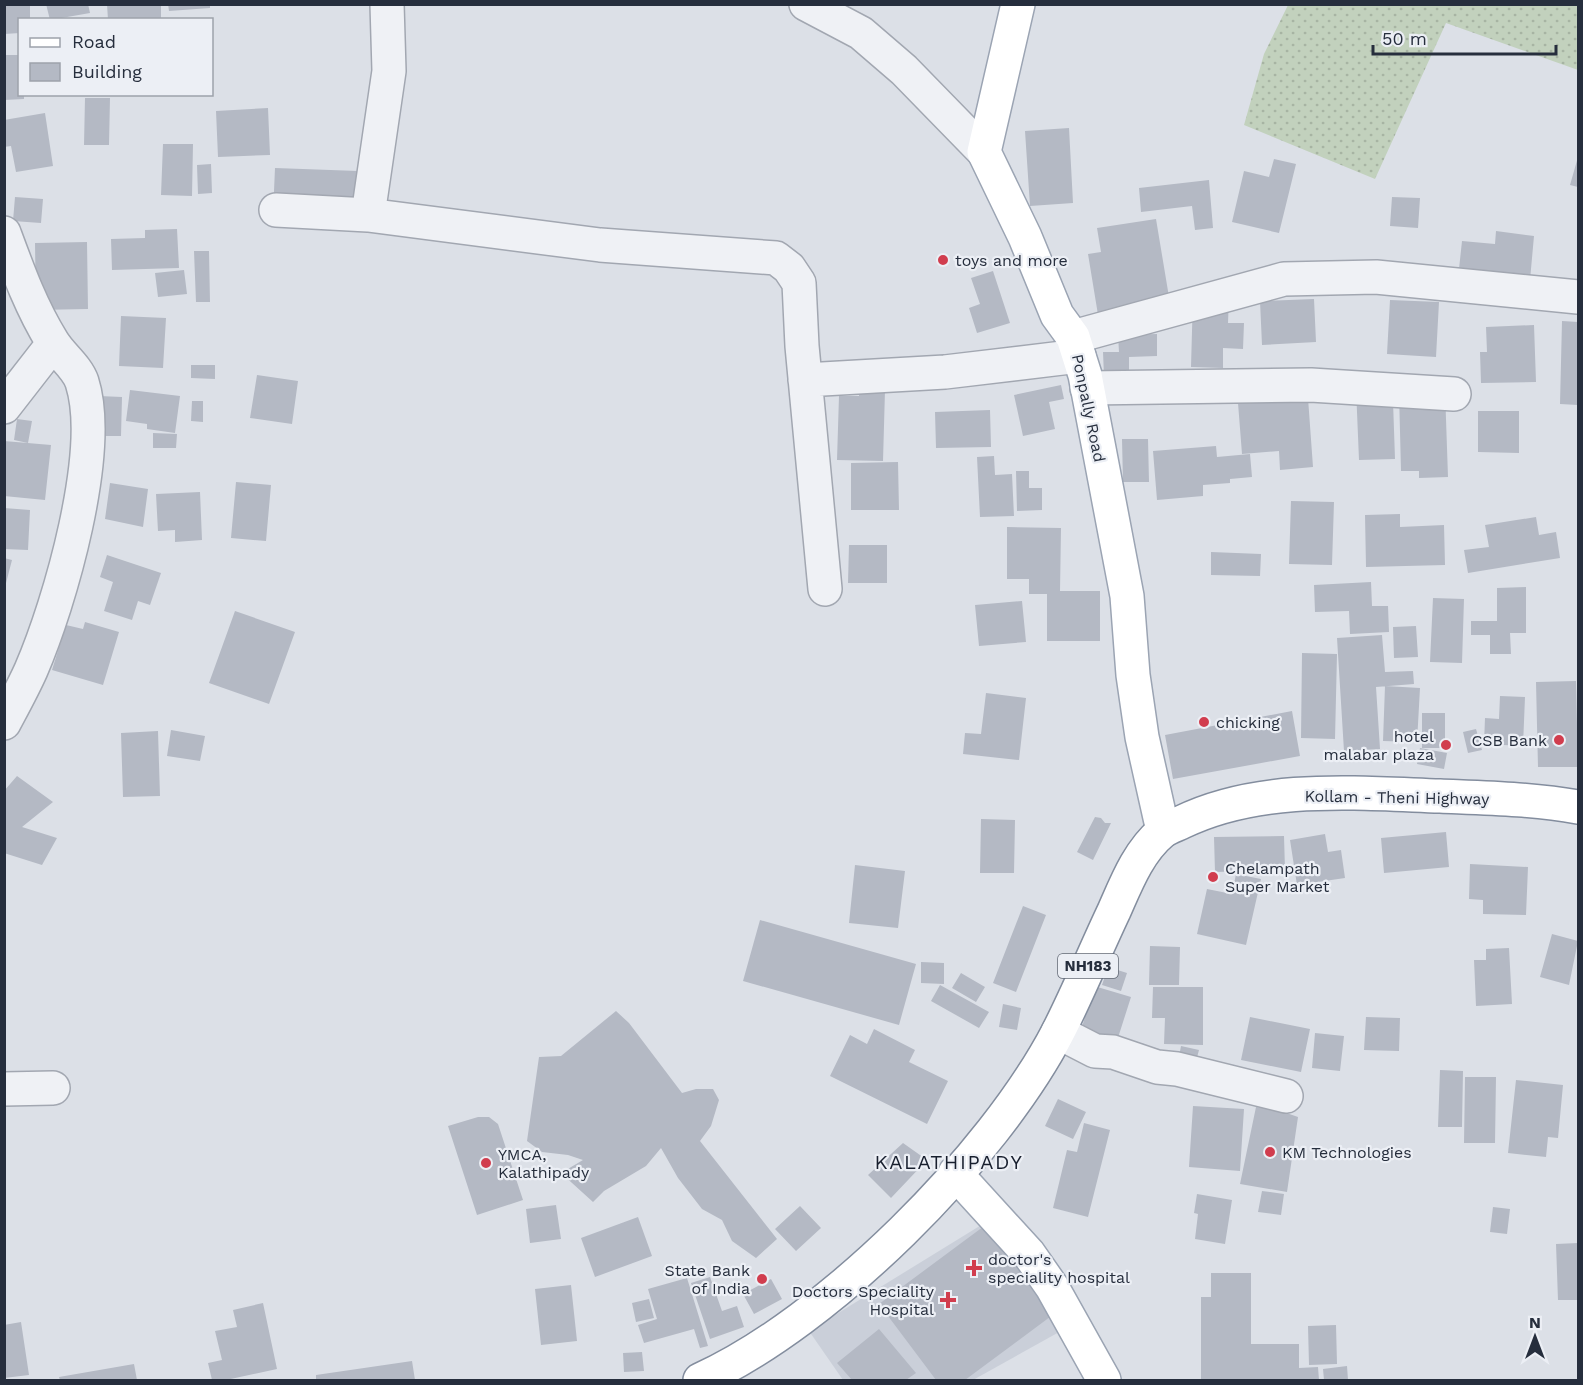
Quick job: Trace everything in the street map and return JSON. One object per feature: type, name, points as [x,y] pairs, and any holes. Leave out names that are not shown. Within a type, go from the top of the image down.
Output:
[{"type":"main road","points":[[984,152],[1018,4]]},
{"type":"main road","name":"Ponpally Road","points":[[984,152],[1025,237],[1058,315],[1076,346],[1087,387],[1127,596],[1133,675],[1142,738],[1163,831]]},
{"type":"main road","name":"Kollam - Theni Highway","points":[[700,1380],[760,1346],[843,1286],[889,1243],[955,1173],[1014,1104],[1058,1032],[1127,883],[1145,850],[1163,831],[1199,814],[1237,803],[1308,794],[1483,798],[1578,807]]},
{"type":"main road","points":[[955,1173],[1000,1219],[1035,1262],[1052,1287],[1104,1380]]},
{"type":"street","points":[[368,214],[389,71],[387,4]]},
{"type":"street","points":[[806,4],[861,33],[904,70],[984,152]]},
{"type":"street","points":[[276,210],[368,214],[600,245],[776,258],[789,268],[798,283],[825,589]]},
{"type":"street","points":[[4,233],[29,300],[53,344],[81,378],[89,407],[87,460],[74,529],[55,600],[31,669],[4,723]]},
{"type":"street","points":[[805,380],[945,372],[1076,346],[1284,279],[1376,277],[1578,297]]},
{"type":"street","points":[[4,407],[53,344]]},
{"type":"street","points":[[1087,387],[1311,386],[1454,394]]},
{"type":"street","points":[[1058,1032],[1095,1051],[1113,1052],[1157,1067],[1178,1069],[1286,1096]]},
{"type":"street","points":[[4,1089],[53,1088]]},
{"type":"shaded area","name":"doctor's speciality hospital","points":[[1004,1211],[1070,1326],[973,1380],[843,1380],[809,1331]]},
{"type":"green space","points":[[1288,5],[1578,5],[1578,70],[1446,23],[1375,179],[1244,125],[1264,54]]},
{"type":"building","points":[[4,4],[30,4],[30,18],[18,18],[18,33],[4,34]]},
{"type":"building","points":[[46,4],[88,4],[90,13],[50,18]]},
{"type":"building","points":[[107,4],[161,4],[161,18],[108,18]]},
{"type":"building","points":[[168,4],[210,4],[210,8],[169,11]]},
{"type":"building","points":[[4,55],[18,55],[18,96],[24,96],[24,99],[4,100]]},
{"type":"building","points":[[85,98],[110,98],[109,145],[84,145]]},
{"type":"building","points":[[268,108],[270,155],[218,157],[216,111]]},
{"type":"building","points":[[45,113],[53,166],[16,172],[11,146],[4,147],[4,120]]},
{"type":"building","points":[[1069,128],[1073,203],[1030,206],[1025,131]]},
{"type":"building","points":[[163,144],[193,144],[192,196],[161,195]]},
{"type":"building","points":[[1578,157],[1578,187],[1570,185]]},
{"type":"building","points":[[1274,159],[1296,164],[1279,233],[1232,222],[1244,171],[1269,177]]},
{"type":"building","points":[[211,164],[212,193],[198,194],[197,165]]},
{"type":"building","points":[[275,168],[358,171],[355,217],[273,214]]},
{"type":"building","points":[[1209,180],[1213,228],[1195,230],[1192,206],[1141,212],[1139,188]]},
{"type":"building","points":[[15,197],[43,199],[41,223],[13,221]]},
{"type":"building","points":[[1392,197],[1420,198],[1418,228],[1390,226]]},
{"type":"building","points":[[1156,219],[1172,315],[1100,327],[1088,254],[1101,252],[1097,228]]},
{"type":"building","points":[[177,229],[179,268],[112,270],[111,239],[145,238],[145,230]]},
{"type":"building","points":[[1496,231],[1534,236],[1529,291],[1459,269],[1462,241],[1495,244]]},
{"type":"building","points":[[87,242],[88,309],[36,310],[35,243]]},
{"type":"building","points":[[194,251],[209,251],[210,302],[196,302]]},
{"type":"building","points":[[184,270],[187,294],[158,297],[155,273]]},
{"type":"building","points":[[993,271],[1010,323],[977,333],[969,308],[980,304],[971,278]]},
{"type":"building","points":[[1193,295],[1229,296],[1228,323],[1244,323],[1243,349],[1223,348],[1223,368],[1191,367]]},
{"type":"building","points":[[1314,299],[1316,342],[1262,345],[1260,301]]},
{"type":"building","points":[[1390,300],[1439,302],[1436,357],[1387,354]]},
{"type":"building","points":[[121,316],[166,318],[163,368],[119,366]]},
{"type":"building","points":[[1562,321],[1578,322],[1578,405],[1560,404]]},
{"type":"building","points":[[1534,325],[1536,382],[1481,383],[1480,352],[1487,352],[1486,327]]},
{"type":"building","points":[[1157,334],[1157,356],[1129,357],[1129,375],[1104,376],[1103,352],[1119,352],[1118,335]]},
{"type":"building","points":[[191,365],[215,365],[215,379],[191,378]]},
{"type":"building","points":[[257,375],[298,381],[292,424],[250,418]]},
{"type":"building","points":[[1061,385],[1064,399],[1049,402],[1055,429],[1023,436],[1014,395]]},
{"type":"building","points":[[1356,388],[1393,401],[1395,459],[1359,460]]},
{"type":"building","points":[[859,389],[885,390],[883,461],[837,460],[839,396],[859,396]]},
{"type":"building","points":[[130,390],[180,396],[175,433],[147,429],[147,424],[126,421]]},
{"type":"building","points":[[1445,390],[1448,477],[1419,478],[1419,471],[1401,471],[1399,392]]},
{"type":"building","points":[[99,396],[122,397],[121,436],[98,436]]},
{"type":"building","points":[[1308,398],[1313,467],[1280,470],[1279,451],[1242,454],[1238,403]]},
{"type":"building","points":[[192,401],[203,401],[203,422],[191,421]]},
{"type":"building","points":[[990,410],[991,447],[936,448],[935,412]]},
{"type":"building","points":[[1478,411],[1519,411],[1519,453],[1478,452]]},
{"type":"building","points":[[17,419],[32,421],[28,443],[14,440]]},
{"type":"building","points":[[153,433],[177,434],[176,448],[153,448]]},
{"type":"building","points":[[1122,439],[1148,439],[1149,482],[1123,482]]},
{"type":"building","points":[[4,441],[51,445],[45,500],[4,496]]},
{"type":"building","points":[[1216,446],[1217,457],[1250,454],[1252,477],[1230,479],[1230,483],[1203,485],[1203,496],[1157,500],[1153,451]]},
{"type":"building","points":[[994,456],[995,475],[1012,474],[1014,516],[980,517],[977,457]]},
{"type":"building","points":[[898,462],[899,510],[851,510],[851,463]]},
{"type":"building","points":[[1016,471],[1029,471],[1029,488],[1042,488],[1042,510],[1017,511]]},
{"type":"building","points":[[236,482],[271,485],[266,541],[231,538]]},
{"type":"building","points":[[110,483],[148,489],[143,527],[105,519]]},
{"type":"building","points":[[200,492],[202,540],[175,542],[175,530],[158,531],[156,494]]},
{"type":"building","points":[[1291,501],[1334,502],[1332,565],[1289,564]]},
{"type":"building","points":[[4,508],[30,510],[28,550],[4,549]]},
{"type":"building","points":[[1400,514],[1400,527],[1444,525],[1445,565],[1366,567],[1365,515]]},
{"type":"building","points":[[1536,517],[1539,535],[1556,532],[1560,558],[1468,573],[1464,550],[1489,547],[1485,525]]},
{"type":"building","points":[[1007,527],[1061,528],[1060,591],[1100,591],[1100,641],[1047,641],[1047,594],[1029,594],[1029,579],[1007,579]]},
{"type":"building","points":[[849,545],[887,545],[887,583],[848,583]]},
{"type":"building","points":[[1211,552],[1261,554],[1260,576],[1211,575]]},
{"type":"building","points":[[107,555],[161,573],[150,605],[138,601],[132,620],[104,611],[113,582],[100,577]]},
{"type":"building","points":[[4,558],[12,560],[5,587],[4,587]]},
{"type":"building","points":[[1371,582],[1372,606],[1388,606],[1389,632],[1350,634],[1349,611],[1315,612],[1314,585]]},
{"type":"building","points":[[1526,587],[1526,633],[1510,633],[1511,654],[1490,654],[1490,635],[1471,635],[1471,621],[1497,621],[1497,588]]},
{"type":"building","points":[[1433,598],[1464,599],[1462,663],[1430,662]]},
{"type":"building","points":[[1022,601],[1026,642],[979,646],[975,605]]},
{"type":"building","points":[[235,611],[295,632],[269,704],[209,683]]},
{"type":"building","points":[[85,622],[119,632],[103,685],[52,670],[66,625],[83,629]]},
{"type":"building","points":[[1416,626],[1418,657],[1394,658],[1393,627]]},
{"type":"building","points":[[1382,635],[1385,672],[1413,671],[1414,684],[1376,687],[1380,749],[1344,751],[1337,638]]},
{"type":"building","points":[[1302,653],[1337,654],[1335,739],[1301,738]]},
{"type":"building","points":[[1576,681],[1578,767],[1538,767],[1536,682]]},
{"type":"building","points":[[1385,686],[1420,688],[1417,742],[1383,741]]},
{"type":"building","points":[[986,693],[1026,698],[1019,760],[963,754],[965,733],[981,734]]},
{"type":"building","points":[[1500,696],[1525,697],[1523,746],[1484,744],[1485,718],[1499,719]]},
{"type":"building","points":[[1292,711],[1300,756],[1173,779],[1165,735]]},
{"type":"building","points":[[1422,713],[1445,713],[1445,748],[1422,748]]},
{"type":"building","points":[[1476,729],[1482,750],[1468,753],[1463,732]]},
{"type":"building","points":[[171,730],[205,736],[200,761],[167,756]]},
{"type":"building","points":[[158,731],[160,796],[123,797],[121,733]]},
{"type":"building","points":[[1420,748],[1447,753],[1444,769],[1417,764]]},
{"type":"building","points":[[17,776],[53,802],[22,827],[57,838],[42,865],[4,853],[4,791]]},
{"type":"building","points":[[1095,817],[1101,818],[1105,823],[1111,823],[1093,860],[1077,852]]},
{"type":"building","points":[[981,819],[1015,820],[1014,873],[980,873]]},
{"type":"building","points":[[1446,832],[1449,867],[1384,873],[1381,838]]},
{"type":"building","points":[[1325,834],[1328,852],[1341,850],[1345,878],[1297,885],[1290,840]]},
{"type":"building","points":[[1284,836],[1285,870],[1215,872],[1214,837]]},
{"type":"building","points":[[1470,864],[1528,867],[1526,915],[1483,914],[1483,900],[1469,899]]},
{"type":"building","points":[[855,865],[905,871],[898,928],[849,923]]},
{"type":"building","points":[[1236,874],[1261,879],[1246,945],[1197,934],[1207,889],[1232,894]]},
{"type":"building","points":[[1023,906],[1046,915],[1016,992],[993,983]]},
{"type":"building","points":[[760,920],[916,964],[899,1025],[743,981]]},
{"type":"building","points":[[1552,934],[1578,941],[1569,985],[1540,977]]},
{"type":"building","points":[[1150,946],[1180,947],[1179,985],[1149,985]]},
{"type":"building","points":[[1509,948],[1512,1004],[1476,1006],[1474,960],[1486,960],[1486,949]]},
{"type":"building","points":[[921,962],[944,963],[944,984],[921,983]]},
{"type":"building","points":[[1108,967],[1127,973],[1121,991],[1102,985]]},
{"type":"building","points":[[961,973],[985,987],[976,1002],[952,988]]},
{"type":"building","points":[[940,985],[989,1012],[979,1028],[931,1001]]},
{"type":"building","points":[[1094,986],[1131,997],[1116,1044],[1080,1034]]},
{"type":"building","points":[[1153,987],[1203,987],[1203,1045],[1164,1044],[1165,1018],[1152,1018]]},
{"type":"building","points":[[1003,1004],[1021,1008],[1017,1030],[999,1027]]},
{"type":"building","points":[[616,1011],[629,1023],[682,1093],[696,1089],[713,1089],[719,1100],[711,1126],[700,1141],[777,1239],[756,1258],[732,1241],[722,1220],[702,1209],[678,1178],[661,1148],[646,1166],[604,1191],[593,1202],[561,1173],[583,1160],[568,1155],[542,1152],[527,1141],[539,1057],[561,1056]]},
{"type":"building","points":[[1250,1017],[1310,1029],[1301,1072],[1241,1060]]},
{"type":"building","points":[[1366,1017],[1400,1018],[1399,1051],[1364,1050]]},
{"type":"building","points":[[874,1029],[915,1050],[909,1062],[948,1081],[927,1124],[830,1076],[850,1035],[867,1044]]},
{"type":"building","points":[[1315,1033],[1344,1036],[1340,1071],[1312,1068]]},
{"type":"building","points":[[1181,1046],[1199,1050],[1195,1065],[1178,1062]]},
{"type":"building","points":[[1440,1070],[1463,1071],[1462,1127],[1438,1127]]},
{"type":"building","points":[[1465,1077],[1496,1077],[1495,1143],[1464,1143]]},
{"type":"building","points":[[1516,1080],[1563,1085],[1558,1138],[1548,1137],[1546,1157],[1508,1153]]},
{"type":"building","points":[[1058,1099],[1086,1112],[1073,1139],[1045,1126]]},
{"type":"building","points":[[1193,1106],[1244,1109],[1240,1171],[1189,1167]]},
{"type":"building","name":"KM Technologies","points":[[1256,1107],[1275,1109],[1298,1117],[1287,1192],[1240,1184]]},
{"type":"building","name":"YMCA, Kalathipady","points":[[478,1117],[489,1117],[498,1124],[523,1200],[477,1215],[448,1126]]},
{"type":"building","points":[[1084,1123],[1110,1130],[1088,1217],[1053,1208],[1067,1150],[1077,1152]]},
{"type":"building","points":[[903,1143],[927,1160],[891,1198],[868,1175]]},
{"type":"building","points":[[1262,1191],[1284,1194],[1281,1215],[1258,1212]]},
{"type":"building","points":[[1197,1194],[1232,1200],[1225,1244],[1195,1239],[1198,1214],[1194,1213]]},
{"type":"building","points":[[556,1205],[561,1239],[530,1243],[526,1209]]},
{"type":"building","points":[[800,1206],[821,1228],[796,1251],[775,1229]]},
{"type":"building","points":[[1493,1207],[1510,1209],[1507,1234],[1490,1232]]},
{"type":"building","points":[[638,1217],[652,1256],[595,1277],[581,1238]]},
{"type":"building","name":"doctor's speciality hospital","points":[[995,1218],[1062,1308],[965,1380],[936,1380],[879,1304]]},
{"type":"building","points":[[1578,1243],[1578,1300],[1558,1300],[1556,1244]]},
{"type":"building","points":[[1211,1273],[1251,1273],[1251,1344],[1299,1344],[1299,1368],[1318,1367],[1319,1380],[1201,1380],[1201,1297],[1211,1297]]},
{"type":"building","points":[[710,1277],[722,1311],[737,1306],[744,1327],[710,1339],[691,1283]]},
{"type":"building","points":[[687,1278],[708,1346],[700,1348],[694,1329],[644,1343],[638,1325],[657,1319],[648,1289]]},
{"type":"building","points":[[771,1279],[782,1299],[754,1314],[743,1294]]},
{"type":"building","points":[[571,1285],[577,1341],[541,1345],[535,1289]]},
{"type":"building","points":[[649,1299],[654,1318],[636,1322],[632,1303]]},
{"type":"building","points":[[263,1303],[277,1369],[226,1380],[212,1380],[208,1363],[222,1360],[215,1331],[237,1327],[233,1310]]},
{"type":"building","points":[[21,1322],[29,1375],[4,1378],[4,1325]]},
{"type":"building","points":[[1336,1325],[1337,1364],[1309,1365],[1308,1326]]},
{"type":"building","points":[[879,1329],[916,1373],[906,1380],[852,1380],[837,1363]]},
{"type":"building","points":[[642,1352],[644,1371],[624,1372],[623,1353]]},
{"type":"building","points":[[412,1361],[415,1380],[316,1380],[316,1375]]},
{"type":"building","points":[[134,1364],[137,1380],[60,1380],[59,1377]]},
{"type":"building","points":[[1347,1366],[1348,1380],[1324,1380],[1323,1369]]},
{"type":"place","name":"toys and more","points":[[943,260]]},
{"type":"place","name":"chicking","points":[[1204,722]]},
{"type":"place","name":"CSB Bank","points":[[1559,740]]},
{"type":"place","name":"hotel malabar plaza","points":[[1446,745]]},
{"type":"place","name":"Chelampath Super Market","points":[[1213,877]]},
{"type":"place","name":"KM Technologies","points":[[1270,1152]]},
{"type":"place","name":"YMCA, Kalathipady","points":[[486,1163]]},
{"type":"place","name":"doctor's speciality hospital","points":[[974,1268]]},
{"type":"place","name":"State Bank of India","points":[[762,1279]]},
{"type":"place","name":"Doctors Speciality Hospital","points":[[948,1300]]},
{"type":"district","name":"KALATHIPADY","points":[[949,1162]]}]
